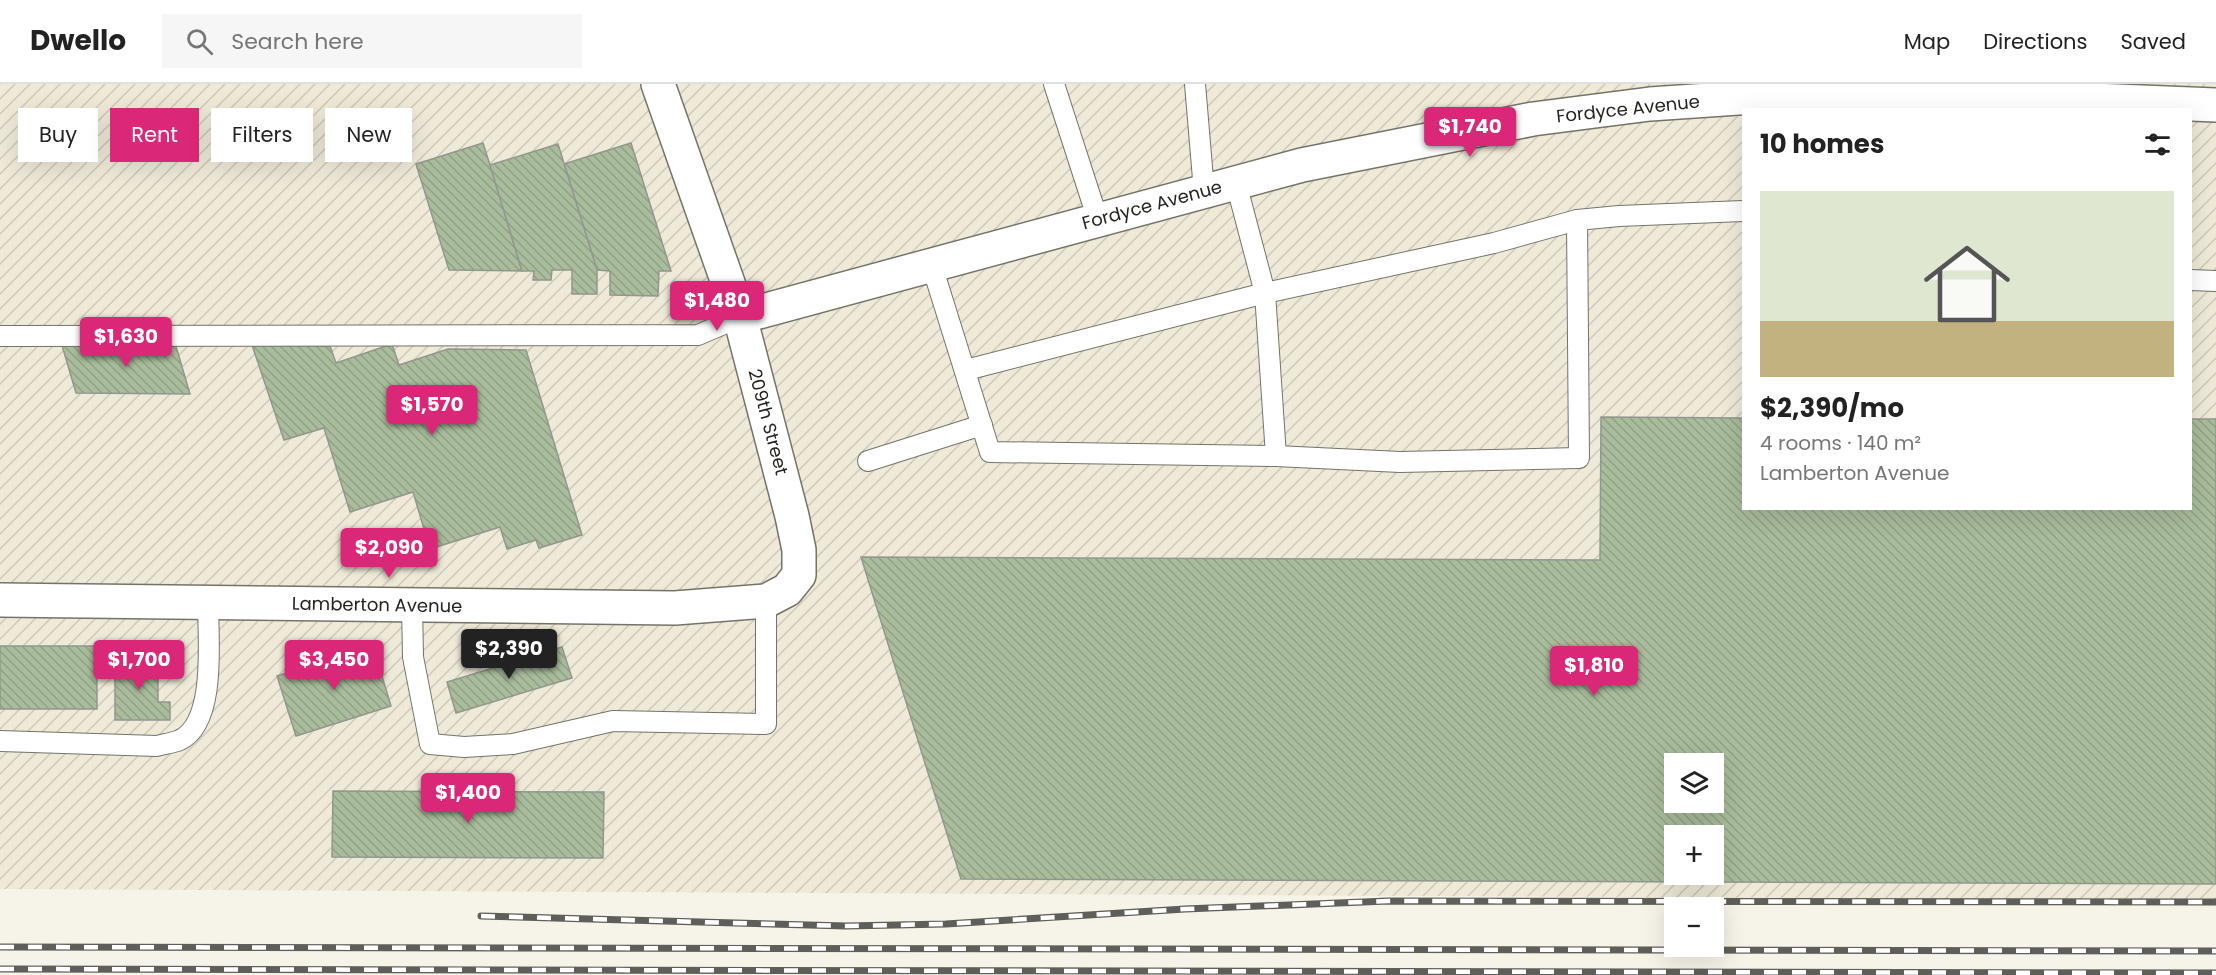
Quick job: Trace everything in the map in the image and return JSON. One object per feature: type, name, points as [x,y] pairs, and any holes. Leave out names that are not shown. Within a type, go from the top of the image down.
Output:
[{"type":"street","name":"209th Street","points":[[658,84],[740,317],[792,516],[799,550],[799,575],[776,596]]},
{"type":"street","name":"Fordyce Avenue","points":[[740,317],[1302,165],[1533,119],[1650,104],[1753,97],[1843,95],[1945,94],[2047,104],[2154,93],[2216,105]]},
{"type":"street","name":"Lamberton Avenue","points":[[0,600],[675,608],[776,596]]},
{"type":"lane","points":[[1054,84],[1098,220]]},
{"type":"lane","points":[[1195,84],[1204,191]]},
{"type":"lane","points":[[1236,183],[1265,293],[1276,456]]},
{"type":"lane","points":[[966,370],[1265,293],[1494,243],[1577,220],[1742,211]]},
{"type":"lane","points":[[932,266],[990,452],[1276,456],[1400,462],[1579,458],[1577,220]]},
{"type":"lane","points":[[2192,280],[2216,281]]},
{"type":"lane","points":[[0,336],[698,335],[740,317]]},
{"type":"lane","points":[[868,461],[982,425]]},
{"type":"lane","points":[[412,605],[413,657],[430,744],[464,747],[513,744],[613,722],[766,724],[776,596]]},
{"type":"lane","points":[[0,741],[157,746],[181,740],[200,720],[208,682],[208,603]]},
{"type":"shaded area","points":[[0,84],[2216,84],[2216,900],[0,889]]},
{"type":"building","points":[[483,143],[522,271],[449,270],[416,164]]},
{"type":"building","points":[[631,143],[671,271],[659,271],[658,296],[610,295],[610,271],[597,270],[564,164]]},
{"type":"building","points":[[558,144],[597,270],[597,294],[572,294],[572,270],[552,270],[551,280],[533,280],[534,271],[522,271],[490,165]]},
{"type":"building","points":[[61,342],[175,343],[190,394],[76,393]]},
{"type":"building","points":[[392,344],[399,365],[448,349],[526,350],[582,535],[539,548],[536,540],[507,549],[500,527],[430,549],[413,492],[350,512],[324,428],[284,440],[252,345],[330,346],[336,363]]},
{"type":"building","points":[[1601,417],[1742,418],[1742,510],[2192,510],[2192,419],[2216,419],[2216,884],[1724,882],[1724,825],[1664,825],[1664,882],[961,879],[861,557],[1600,560]]},
{"type":"building","points":[[0,646],[97,646],[97,709],[0,709]]},
{"type":"building","points":[[373,646],[391,706],[296,736],[277,676]]},
{"type":"building","points":[[562,647],[572,678],[456,713],[447,682]]},
{"type":"building","points":[[115,659],[158,659],[158,702],[170,702],[170,720],[115,720]]},
{"type":"building","points":[[333,791],[604,792],[603,858],[332,857]]},
{"type":"railway","points":[[481,916],[846,926],[946,924],[1185,909],[1388,901],[2216,902]]},
{"type":"railway","points":[[0,947],[2216,951]]},
{"type":"railway","points":[[0,969],[2216,973]]}]
